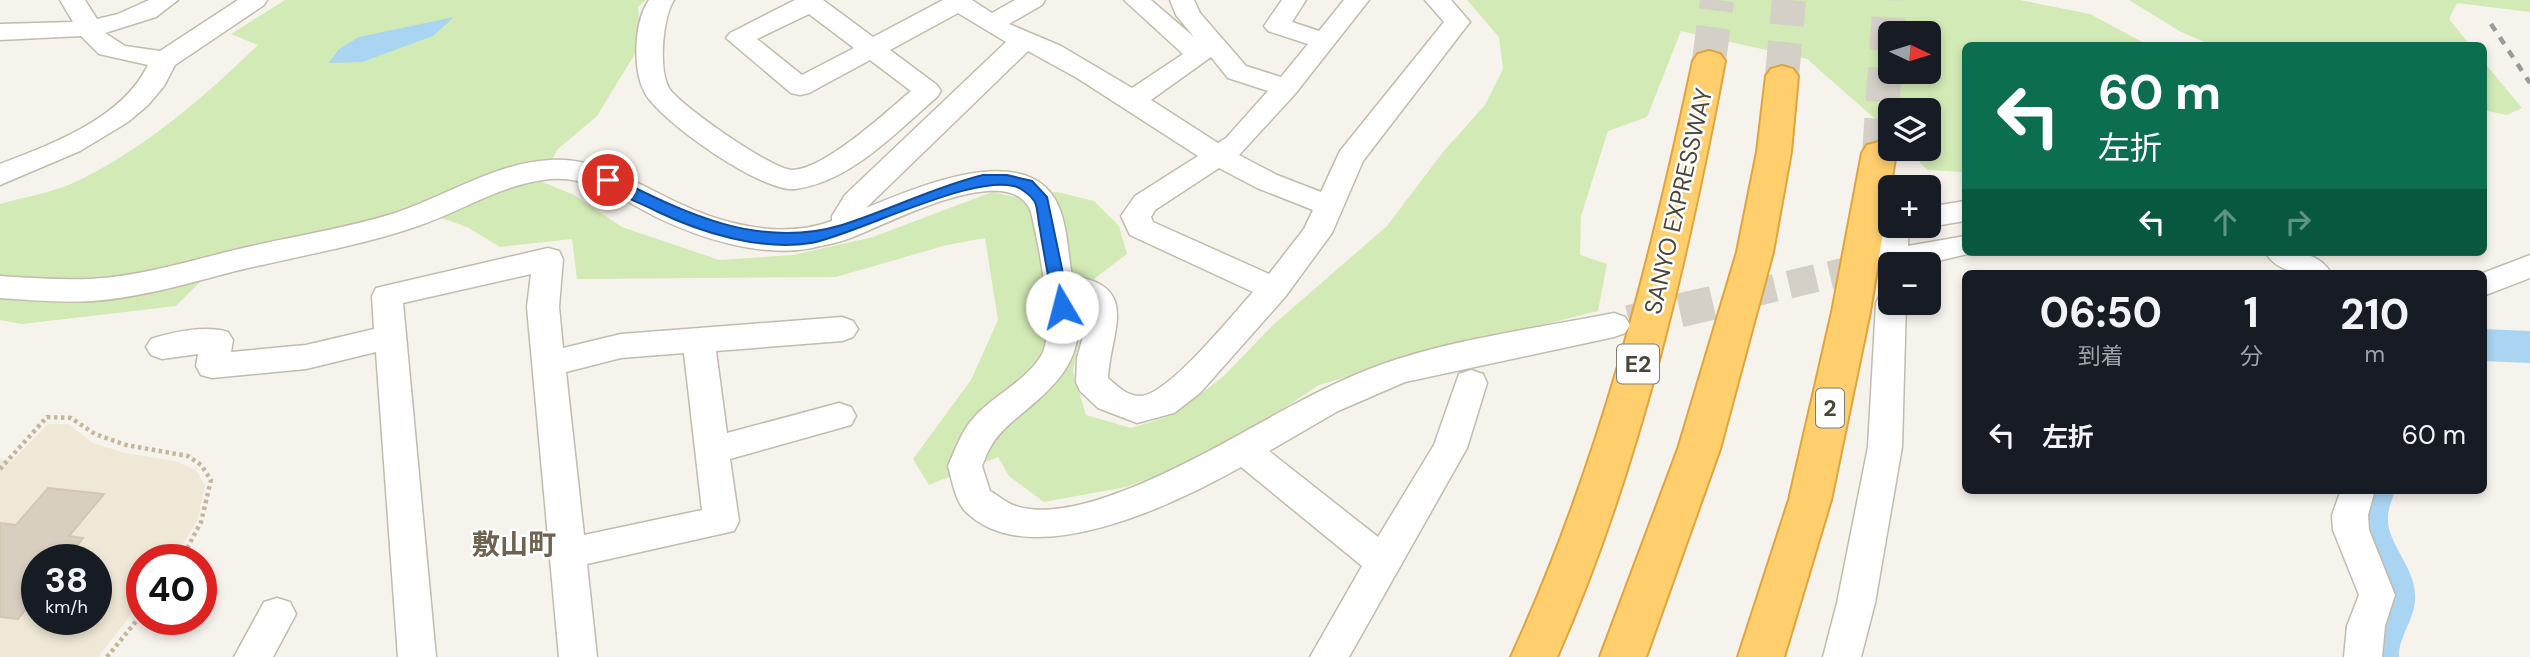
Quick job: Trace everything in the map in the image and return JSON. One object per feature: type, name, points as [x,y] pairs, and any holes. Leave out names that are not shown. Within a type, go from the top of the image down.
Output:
[{"type":"highway","name":"SANYO EXPRESSWAY","points":[[1534,657],[1556,611],[1602,482],[1648,329],[1691,155],[1709,61]]},
{"type":"highway","points":[[1623,657],[1699,449],[1748,278],[1774,152],[1782,76]]},
{"type":"highway","name":"2","points":[[1761,657],[1810,500],[1854,299],[1878,159]]},
{"type":"street","points":[[72,0],[83,13],[97,42],[109,50],[164,60]]},
{"type":"street","points":[[0,32],[90,30],[130,18],[166,0]]},
{"type":"street","points":[[0,175],[99,129],[119,116],[159,76],[164,60],[255,0]]},
{"type":"street","points":[[662,0],[654,11],[652,79],[658,92],[705,134],[774,176],[792,180],[832,168],[928,91],[872,49],[809,1],[739,38],[800,87],[872,49],[957,1],[1007,34],[1045,47],[1237,168],[1329,205]]},
{"type":"street","points":[[993,23],[1034,0]]},
{"type":"street","points":[[1133,100],[1199,55],[1136,0]]},
{"type":"street","points":[[1294,0],[1277,26],[1325,41]]},
{"type":"street","points":[[1274,289],[1140,228],[1136,216],[1145,203],[1236,144],[1286,88],[1357,0]]},
{"type":"street","points":[[1059,285],[1079,288],[1097,298],[1104,318],[1093,358],[1092,382],[1110,399],[1137,410],[1161,404],[1188,384],[1274,289],[1317,233],[1350,158],[1457,22],[1437,0]]},
{"type":"street","points":[[1193,5],[1237,72],[1286,88]]},
{"type":"street","points":[[847,229],[847,216],[855,202],[1024,40]]},
{"type":"street","points":[[0,287],[94,290],[143,281],[406,220],[513,179],[545,170],[580,170],[608,180],[683,217],[717,229],[790,239],[811,238],[847,229],[959,186],[983,180],[1007,180],[1027,185],[1042,201],[1059,285],[1064,330],[1059,353],[1041,380],[1002,412],[977,439],[965,466],[977,500],[1004,518],[1047,525],[1099,514],[1158,492],[1244,450],[1292,421],[1391,374],[1475,352],[1614,325]]},
{"type":"street","points":[[1941,215],[1962,211]]},
{"type":"street","points":[[1939,252],[1962,247]]},
{"type":"street","points":[[2287,256],[2311,270]]},
{"type":"street","points":[[417,657],[387,296],[548,259],[543,307],[578,657]]},
{"type":"street","points":[[2487,283],[2530,266]]},
{"type":"street","points":[[1842,657],[1856,603],[1885,447],[1890,315]]},
{"type":"street","points":[[549,364],[621,346],[842,329]]},
{"type":"street","points":[[162,347],[217,340],[212,366],[306,356],[390,337]]},
{"type":"street","points":[[569,553],[721,521],[698,338]]},
{"type":"street","points":[[1329,657],[1450,448],[1471,383]]},
{"type":"street","points":[[712,451],[839,416]]},
{"type":"street","points":[[1244,450],[1383,562]]},
{"type":"street","points":[[2357,494],[2350,515],[2351,530],[2377,595],[2366,626],[2363,657]]},
{"type":"street","points":[[253,657],[277,614]]},
{"type":"path","points":[[0,469],[47,417],[71,418],[95,434],[126,445],[188,456],[201,465],[211,480],[206,515],[190,544]]},
{"type":"path","points":[[107,657],[126,634]]},
{"type":"shaded area","points":[[48,424],[68,424],[93,443],[125,453],[175,461],[196,470],[205,486],[198,519],[183,544],[126,544],[126,621],[98,657],[0,657],[0,459],[12,461]]},
{"type":"green space","points":[[285,0],[646,0],[638,7],[641,44],[597,116],[558,149],[540,181],[574,195],[622,227],[719,260],[793,255],[873,237],[992,192],[1015,197],[1057,192],[1094,201],[1119,226],[1127,254],[1095,278],[1084,313],[1073,372],[1086,415],[1131,428],[1173,415],[1224,376],[1273,325],[1387,226],[1443,152],[1485,105],[1503,69],[1499,37],[1467,0],[2020,0],[2090,14],[2142,42],[1962,42],[1962,172],[1927,170],[1919,161],[1941,161],[1941,98],[1878,98],[1878,121],[1807,59],[1681,31],[1647,117],[1608,131],[1581,216],[1580,255],[1607,264],[1598,311],[1424,354],[1319,385],[1218,452],[1126,487],[1044,502],[1009,476],[998,457],[929,485],[913,459],[971,380],[998,320],[985,238],[947,245],[836,277],[577,279],[572,239],[500,247],[467,227],[421,211],[204,278],[176,306],[22,324],[0,320],[0,204],[73,183],[99,170],[171,122],[258,45],[231,34]]},
{"type":"green space","points":[[2129,0],[2530,0],[2530,12],[2457,3],[2449,19],[2468,42],[2205,42],[2181,32]]},
{"type":"green space","points":[[2487,66],[2522,108],[2507,115],[2487,111]]},
{"type":"water","points":[[454,17],[433,36],[362,62],[329,63],[339,49],[359,37]]},
{"type":"building","points":[[48,488],[104,494],[69,536],[83,538],[78,544],[21,544],[21,615],[18,619],[0,617],[0,523],[16,525]]},
{"type":"waterway","points":[[2487,345],[2530,347]]},
{"type":"waterway","points":[[2371,494],[2364,518],[2370,542],[2389,576],[2391,598],[2385,624],[2373,640],[2374,657]]},
{"type":"tunnel","points":[[1709,61],[1717,0]]},
{"type":"tunnel","points":[[1782,76],[1789,0]]},
{"type":"tunnel","points":[[1883,98],[1890,0]]},
{"type":"tunnel","points":[[1748,294],[1878,264]]},
{"type":"tunnel","points":[[1629,322],[1755,293]]},
{"type":"railway","points":[[2491,24],[2530,83]]},
{"type":"district","name":"敷山町","points":[[514,544]]},
{"type":"route","points":[[608,180],[683,217],[717,229],[790,239],[811,238],[847,229],[948,189],[983,180],[1007,180],[1027,185],[1042,201],[1062,307]]}]
